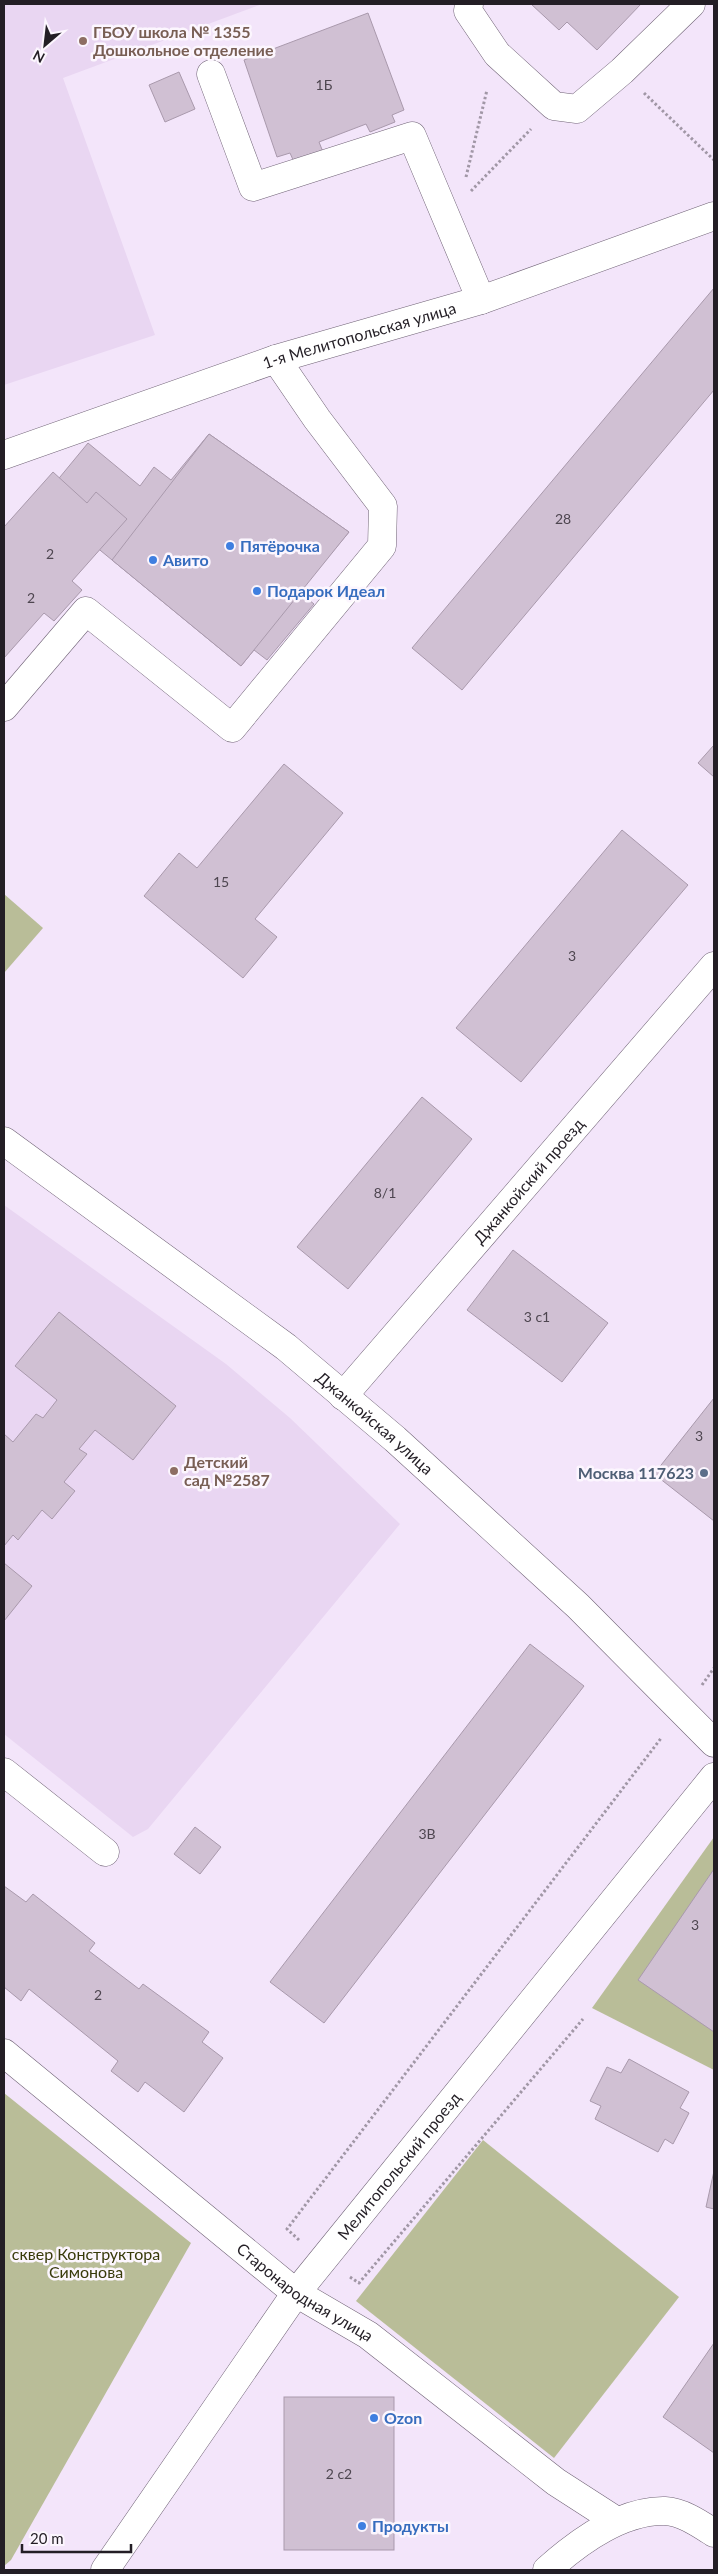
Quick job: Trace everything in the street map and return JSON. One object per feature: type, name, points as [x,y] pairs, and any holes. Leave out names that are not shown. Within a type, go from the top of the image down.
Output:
[{"type":"street","points":[[469,4],[468,11],[497,54],[554,106],[577,109],[622,71],[691,4]]},
{"type":"street","points":[[211,74],[253,186],[412,136],[451,205],[481,300]]},
{"type":"street","name":"1-я Мелитопольская улица","points":[[4,455],[276,359],[481,300],[714,216]]},
{"type":"street","points":[[4,707],[86,611],[232,728],[382,546],[383,506],[317,418],[276,359]]},
{"type":"street","name":"Джанкойский проезд","points":[[343,1396],[714,966]]},
{"type":"street","name":"Джанкойская улица","points":[[4,1140],[286,1347],[395,1439],[578,1606],[714,1743]]},
{"type":"street","points":[[4,1772],[105,1852]]},
{"type":"street","name":"Мелитопольский проезд","points":[[105,2570],[296,2293],[714,1777]]},
{"type":"street","name":"Старонародная улица","points":[[4,2053],[296,2293],[368,2335],[556,2482],[615,2520]]},
{"type":"street","points":[[547,2570],[615,2520],[643,2513],[667,2511],[692,2519],[714,2533]]},
{"type":"path","points":[[451,205],[497,54]]},
{"type":"path","points":[[622,71],[714,160]]},
{"type":"path","points":[[451,205],[554,106]]},
{"type":"path","points":[[696,1692],[714,1668]]},
{"type":"path","points":[[602,1818],[667,1731]]},
{"type":"shaded area","points":[[4,4],[262,4],[63,78],[155,335],[4,385]]},
{"type":"shaded area","name":"Детский сад №2587","points":[[4,1205],[226,1364],[290,1418],[400,1524],[148,1829],[133,1837],[4,1734]]},
{"type":"green space","points":[[4,894],[43,928],[4,973]]},
{"type":"green space","points":[[714,1837],[714,2070],[592,2008]]},
{"type":"green space","name":"сквер Конструктора Симонова","points":[[4,2093],[191,2243],[11,2560],[4,2566]]},
{"type":"green space","points":[[483,2140],[679,2297],[554,2458],[356,2301]]},
{"type":"building","points":[[531,4],[641,4],[597,50],[567,22],[559,30]]},
{"type":"building","points":[[368,13],[404,110],[392,115],[395,122],[370,132],[366,124],[319,142],[323,152],[294,162],[290,153],[277,157],[244,60]]},
{"type":"building","points":[[179,72],[195,109],[165,122],[149,85]]},
{"type":"building","points":[[714,288],[714,390],[462,690],[412,648]]},
{"type":"building","name":"Пятёрочка","points":[[209,434],[349,532],[299,592],[314,604],[267,660],[254,650],[241,666],[95,546],[9,651],[4,647],[4,545],[88,443],[140,486],[154,467],[171,480]]},
{"type":"building","name":"Пятёрочка","points":[[209,434],[349,532],[241,666],[112,560]]},
{"type":"building","points":[[53,472],[87,503],[96,492],[127,519],[72,581],[82,590],[54,621],[44,613],[4,658],[4,527]]},
{"type":"building","points":[[714,745],[714,777],[698,763]]},
{"type":"building","points":[[284,764],[343,813],[255,919],[277,937],[243,978],[144,896],[179,853],[197,868]]},
{"type":"building","points":[[622,830],[688,885],[521,1082],[456,1028]]},
{"type":"building","points":[[422,1097],[472,1139],[348,1289],[297,1247]]},
{"type":"building","points":[[513,1250],[608,1323],[562,1382],[467,1310]]},
{"type":"building","points":[[59,1312],[176,1406],[133,1460],[95,1430],[79,1449],[87,1454],[64,1482],[75,1491],[52,1519],[42,1510],[18,1540],[13,1535],[4,1546],[4,1434],[13,1442],[36,1414],[43,1418],[57,1400],[15,1366]]},
{"type":"building","points":[[714,1398],[714,1521],[654,1474]]},
{"type":"building","points":[[4,1563],[32,1586],[4,1621]]},
{"type":"building","points":[[530,1644],[584,1686],[324,2023],[270,1982]]},
{"type":"building","points":[[195,1827],[221,1847],[200,1874],[174,1854]]},
{"type":"building","points":[[714,1869],[714,2032],[638,1980]]},
{"type":"building","points":[[4,1886],[26,1902],[33,1894],[95,1943],[89,1951],[139,1989],[143,1984],[209,2032],[202,2042],[223,2058],[184,2112],[145,2082],[138,2092],[111,2071],[118,2061],[29,1989],[21,2001],[4,1987]]},
{"type":"building","points":[[629,2059],[689,2092],[680,2108],[689,2113],[673,2144],[665,2139],[658,2152],[595,2119],[601,2106],[590,2101],[607,2067],[621,2073]]},
{"type":"building","points":[[714,2171],[714,2209],[706,2207]]},
{"type":"building","points":[[714,2343],[714,2453],[663,2417]]},
{"type":"building","points":[[284,2397],[394,2397],[394,2550],[284,2550]]},
{"type":"place","name":"ГБОУ школа № 1355 Дошкольное отделение","points":[[83,41]]},
{"type":"place","name":"Пятёрочка","points":[[230,546]]},
{"type":"place","name":"Авито","points":[[153,560]]},
{"type":"place","name":"Подарок Идеал","points":[[257,591]]},
{"type":"place","name":"Детский сад №2587","points":[[174,1471]]},
{"type":"place","name":"Москва 117623","points":[[704,1473]]},
{"type":"place","name":"Ozon","points":[[374,2418]]},
{"type":"place","name":"Продукты","points":[[362,2526]]}]
